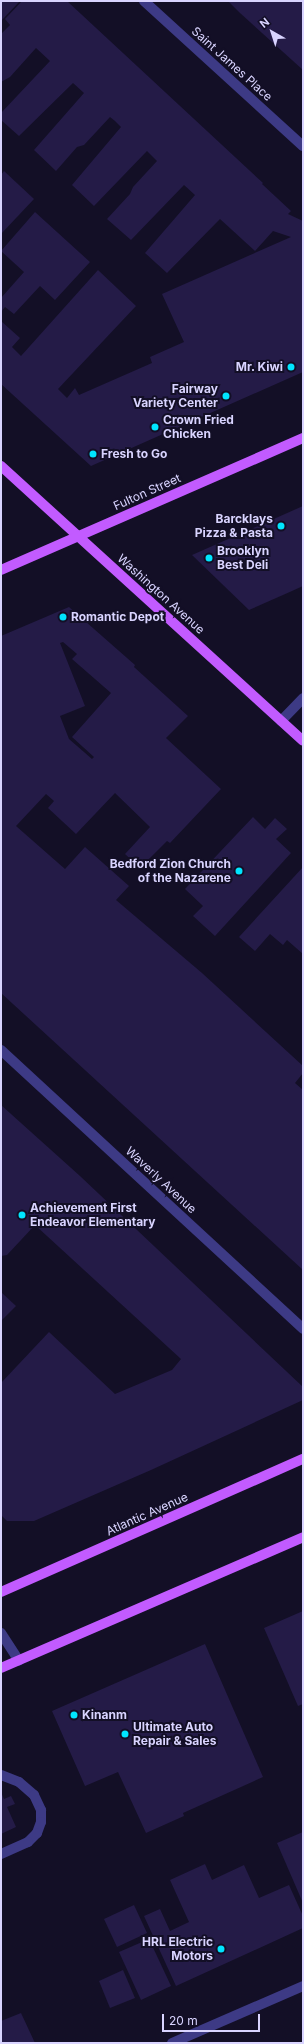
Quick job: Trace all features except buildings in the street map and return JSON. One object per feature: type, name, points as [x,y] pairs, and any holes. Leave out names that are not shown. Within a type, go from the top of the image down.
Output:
[{"type":"main road","name":"Fulton Street","points":[[1,570],[303,438]]},
{"type":"main road","name":"Washington Avenue","points":[[1,466],[303,741]]},
{"type":"main road","name":"Atlantic Avenue","points":[[1,1592],[303,1459]]},
{"type":"main road","points":[[1,1668],[303,1536]]},
{"type":"street","name":"Saint James Place","points":[[144,1],[303,146]]},
{"type":"street","points":[[281,722],[303,698]]},
{"type":"street","name":"Waverly Avenue","points":[[1,1050],[303,1329]]},
{"type":"street","points":[[1,1633],[18,1661]]},
{"type":"street","points":[[1,1775],[19,1782],[34,1795],[41,1810],[41,1822],[37,1833],[28,1842],[1,1854]]},
{"type":"street","points":[[172,2043],[303,1986]]},
{"type":"place","name":"Mr. Kiwi","points":[[291,367]]},
{"type":"place","name":"Fairway Variety Center","points":[[226,396]]},
{"type":"place","name":"Crown Fried Chicken","points":[[155,427]]},
{"type":"place","name":"Fresh to Go","points":[[93,454]]},
{"type":"place","name":"Barcklays Pizza & Pasta","points":[[281,526]]},
{"type":"place","name":"Brooklyn Best Deli","points":[[209,558]]},
{"type":"place","name":"Romantic Depot","points":[[63,617]]},
{"type":"place","name":"Bedford Zion Church of the Nazarene","points":[[239,871]]},
{"type":"place","name":"Achievement First Endeavor Elementary","points":[[22,1215]]},
{"type":"place","name":"Kinanm","points":[[74,1715]]},
{"type":"place","name":"Ultimate Auto Repair & Sales","points":[[125,1734]]},
{"type":"place","name":"HRL Electric Motors","points":[[221,1949]]}]
